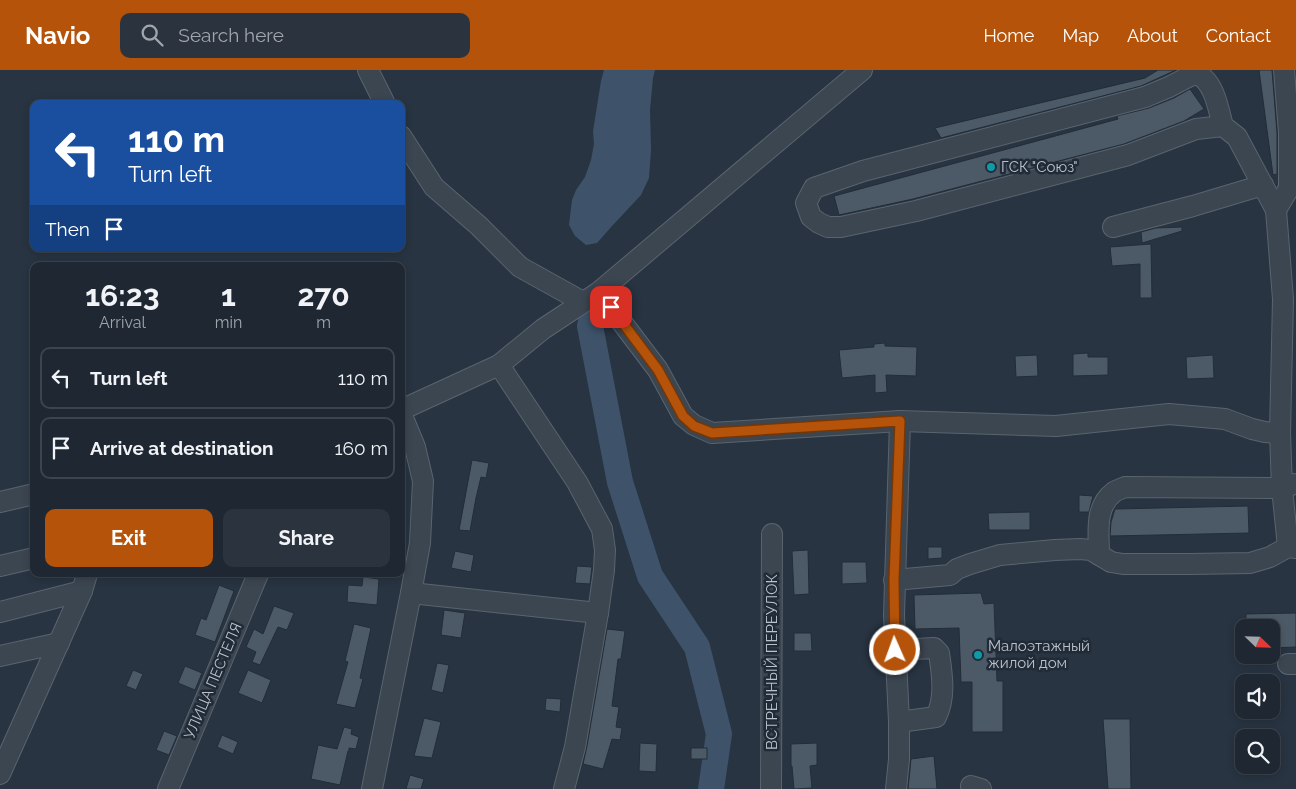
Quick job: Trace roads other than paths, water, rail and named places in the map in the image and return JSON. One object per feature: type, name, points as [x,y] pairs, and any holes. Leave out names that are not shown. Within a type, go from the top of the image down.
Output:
[{"type":"street","points":[[368,70],[383,100]]},
{"type":"street","points":[[405,410],[499,365],[543,329],[591,297],[862,70]]},
{"type":"street","points":[[1276,210],[1289,188],[1289,125],[1284,70]]},
{"type":"street","points":[[894,580],[950,575],[957,569],[1000,555],[1055,550],[1091,550],[1111,562],[1123,564],[1250,563],[1270,557],[1292,547],[1285,430],[1289,382],[1276,210],[1237,137],[1223,126],[1215,94],[1203,77],[1198,74],[1190,76],[1170,88],[1146,97],[863,171],[814,188],[806,203],[811,217],[819,223],[828,227],[841,226],[916,211],[1128,155],[1196,129],[1223,126]]},
{"type":"street","points":[[405,142],[434,187],[479,226],[520,267],[591,297],[658,370],[683,416],[694,426],[712,433],[900,421],[1056,426],[1169,414],[1225,419],[1265,432],[1285,430]]},
{"type":"street","points":[[1113,227],[1263,185]]},
{"type":"street","points":[[499,365],[577,482],[602,530],[605,550],[598,613],[575,747],[564,789]]},
{"type":"street","points":[[896,789],[899,759],[899,722],[894,580],[900,421]]},
{"type":"street","points":[[372,789],[412,593],[420,543],[423,481],[415,447],[405,422]]},
{"type":"street","points":[[1099,554],[1100,510],[1114,492],[1125,487],[1289,486]]},
{"type":"street","points":[[0,502],[30,495]]},
{"type":"street","name":"ВСТРЕЧНЫЙ ПЕРЕУЛОК","points":[[772,534],[772,789]]},
{"type":"street","points":[[0,566],[30,559]]},
{"type":"street","name":"УЛИЦА ПЕСТЕЛЯ","points":[[168,789],[257,577]]},
{"type":"street","points":[[0,612],[85,582]]},
{"type":"street","points":[[0,774],[85,582]]},
{"type":"street","points":[[412,593],[598,613]]},
{"type":"street","points":[[0,656],[58,643]]},
{"type":"street","points":[[895,650],[934,648],[939,653],[943,680],[941,707],[936,717],[899,722]]},
{"type":"water","points":[[604,70],[655,70],[650,110],[651,150],[649,178],[641,195],[597,243],[586,245],[575,236],[569,225],[572,200],[585,177],[591,160],[594,144],[593,131]]},
{"type":"waterway","points":[[593,315],[590,326],[620,482],[650,576],[697,647],[719,734],[711,789]]},
{"type":"place","name":"ГСК \"Союз\"","points":[[991,167]]},
{"type":"place","name":"Малоэтажный жилой дом","points":[[978,655]]}]
